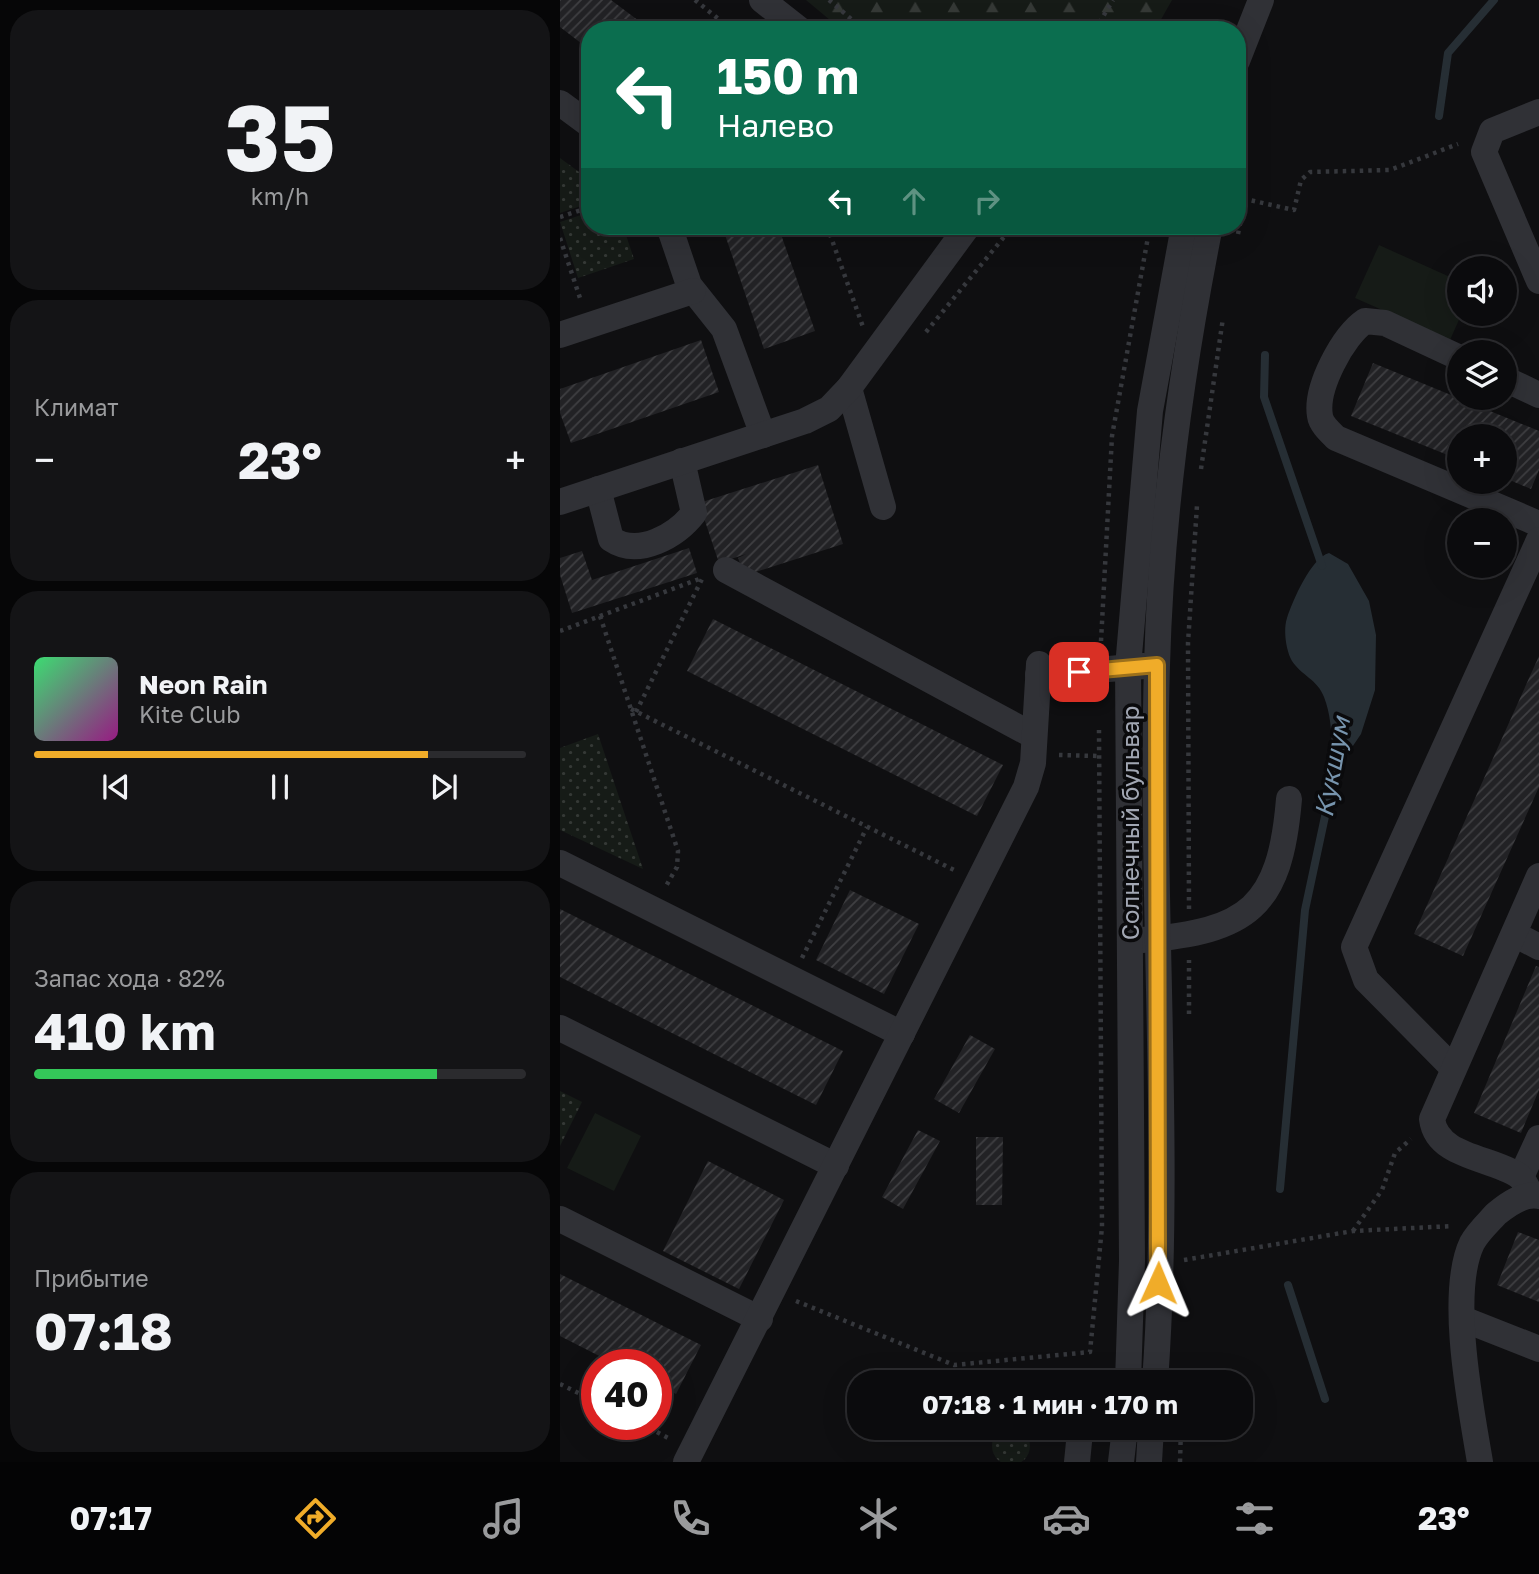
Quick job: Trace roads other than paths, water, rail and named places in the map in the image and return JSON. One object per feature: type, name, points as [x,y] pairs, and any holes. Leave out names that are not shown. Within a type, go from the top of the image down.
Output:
[{"type":"street","points":[[762,0],[789,21]]},
{"type":"street","points":[[1246,38],[1261,0]]},
{"type":"street","points":[[560,103],[581,118]]},
{"type":"street","points":[[1539,112],[1492,131],[1484,152],[1539,281]]},
{"type":"street","points":[[672,235],[693,291],[724,329],[763,435]]},
{"type":"street","points":[[560,502],[763,435],[829,410],[849,388],[961,235]]},
{"type":"street","name":"Солнечный бульвар","points":[[1128,1370],[1132,1261],[1128,667],[1150,411],[1182,235]]},
{"type":"street","name":"Солнечный бульвар","points":[[1154,1370],[1159,1260],[1157,665],[1164,533],[1179,393],[1208,235]]},
{"type":"street","points":[[560,335],[693,291]]},
{"type":"street","points":[[1447,352],[1385,323],[1365,321],[1350,331],[1319,396],[1320,420],[1336,439],[1539,524]]},
{"type":"street","points":[[1517,385],[1539,395]]},
{"type":"street","points":[[849,388],[883,507]]},
{"type":"street","points":[[598,489],[611,539],[634,546],[654,542],[677,531],[694,513],[682,461]]},
{"type":"street","points":[[1453,1068],[1366,980],[1354,947],[1539,540]]},
{"type":"street","points":[[714,574],[1034,745]]},
{"type":"street","points":[[687,1462],[1026,787],[1034,745],[1038,670],[1100,670],[1157,665]]},
{"type":"street","points":[[1129,941],[1189,936],[1218,929],[1240,916],[1261,897],[1277,871],[1285,845],[1289,799]]},
{"type":"street","points":[[560,863],[902,1034]]},
{"type":"street","points":[[1530,1189],[1445,1144],[1434,1133],[1432,1119],[1539,876]]},
{"type":"street","points":[[1514,934],[1539,947]]},
{"type":"street","points":[[560,1028],[836,1166]]},
{"type":"street","points":[[1480,1462],[1468,1387],[1463,1319],[1465,1267],[1472,1243],[1486,1224],[1530,1189],[1539,1138]]},
{"type":"street","points":[[560,1219],[760,1319]]},
{"type":"street","points":[[1463,1319],[1539,1349]]},
{"type":"street","points":[[1121,1462],[1124,1440]]},
{"type":"street","points":[[1149,1462],[1150,1440]]},
{"type":"water","points":[[1329,553],[1348,564],[1369,601],[1376,635],[1375,690],[1361,734],[1342,762],[1331,789],[1332,742],[1324,697],[1318,686],[1292,661],[1285,634],[1287,618],[1309,571],[1322,556]]},
{"type":"waterway","name":"Кукшум","points":[[1439,116],[1448,53],[1494,0]]},
{"type":"waterway","name":"Кукшум","points":[[1265,355],[1264,397],[1322,566]]},
{"type":"waterway","name":"Кукшум","points":[[1280,1189],[1305,910],[1333,779]]},
{"type":"waterway","name":"Кукшум","points":[[1288,1285],[1325,1399]]}]
